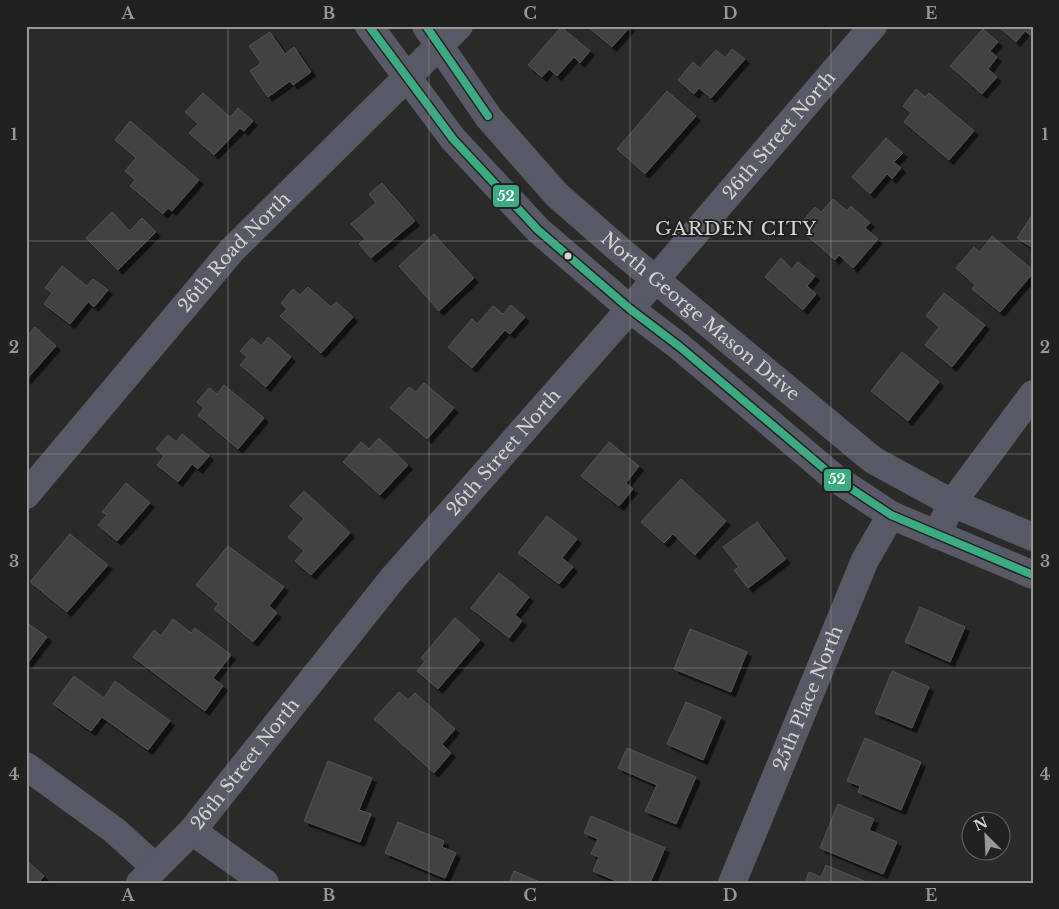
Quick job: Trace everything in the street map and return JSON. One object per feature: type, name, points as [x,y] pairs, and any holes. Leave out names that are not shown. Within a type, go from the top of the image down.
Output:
[{"type":"street","name":"North George Mason Drive","points":[[369,26],[406,79],[452,139],[538,230],[630,309],[680,347],[835,478],[891,516],[1033,575]]},
{"type":"street","name":"26th Road North","points":[[26,495],[232,250],[406,79],[433,37],[459,26]]},
{"type":"street","name":"26th Street North","points":[[147,874],[192,831],[393,578],[630,309],[873,26]]},
{"type":"street","name":"North George Mason Drive","points":[[433,37],[489,118],[557,195],[621,252],[656,278],[718,333],[872,460],[952,503],[1033,537]]},
{"type":"street","points":[[937,535],[952,503],[1033,394]]},
{"type":"street","name":"25th Place North","points":[[732,883],[865,560],[891,516]]},
{"type":"street","points":[[26,766],[114,830],[147,874]]},
{"type":"street","points":[[192,831],[265,883]]},
{"type":"building","points":[[587,26],[631,26],[612,47]]},
{"type":"building","points":[[998,26],[1033,26],[1033,37],[1025,31],[1016,42]]},
{"type":"building","points":[[561,27],[590,51],[580,63],[574,57],[557,76],[549,69],[542,77],[528,65]]},
{"type":"building","points":[[983,29],[998,42],[990,51],[997,57],[988,69],[997,77],[982,94],[950,66]]},
{"type":"building","points":[[270,32],[285,54],[294,47],[311,72],[293,85],[290,81],[268,97],[250,71],[261,63],[249,46]]},
{"type":"building","points":[[732,49],[745,59],[711,98],[699,88],[694,94],[678,80],[693,62],[700,68],[716,50],[725,58]]},
{"type":"building","points":[[916,89],[925,97],[929,93],[974,131],[949,160],[904,122],[911,113],[903,106]]},
{"type":"building","points":[[667,91],[696,116],[645,174],[617,149]]},
{"type":"building","points":[[203,93],[230,117],[238,108],[253,121],[244,131],[240,128],[214,155],[189,133],[198,124],[185,112]]},
{"type":"building","points":[[130,121],[199,180],[172,211],[168,208],[163,214],[130,186],[135,180],[125,171],[136,158],[115,140]]},
{"type":"building","points":[[886,138],[903,153],[894,162],[901,168],[892,179],[887,174],[870,194],[852,177]]},
{"type":"building","points":[[382,183],[415,221],[371,258],[359,244],[365,239],[351,224],[376,203],[369,194]]},
{"type":"building","points":[[833,199],[847,211],[851,206],[870,223],[865,228],[878,239],[853,268],[839,255],[835,260],[805,234],[809,230],[801,223],[815,207],[821,212]]},
{"type":"building","points":[[112,212],[130,231],[142,218],[156,232],[118,270],[86,238]]},
{"type":"building","points":[[1033,214],[1033,248],[1017,238]]},
{"type":"building","points":[[434,234],[474,278],[439,311],[399,266]]},
{"type":"building","points":[[992,236],[1033,270],[1033,273],[1000,312],[972,289],[975,285],[956,268],[974,247],[980,252]]},
{"type":"building","points":[[781,258],[792,269],[798,262],[815,276],[807,286],[816,294],[803,310],[765,277]]},
{"type":"building","points":[[62,266],[87,286],[93,279],[108,290],[94,307],[88,302],[70,324],[44,304],[52,293],[45,288]]},
{"type":"building","points":[[308,287],[331,307],[336,302],[353,317],[321,353],[280,316],[287,309],[281,303],[293,289],[300,295]]},
{"type":"building","points":[[944,293],[985,325],[952,367],[925,345],[939,327],[926,316]]},
{"type":"building","points":[[511,305],[525,317],[510,334],[505,330],[472,368],[448,347],[472,319],[477,324],[493,306],[503,314]]},
{"type":"building","points":[[35,327],[56,346],[26,380],[26,334],[28,335]]},
{"type":"building","points":[[268,337],[291,357],[266,387],[240,365],[247,357],[240,351],[252,338],[261,346]]},
{"type":"building","points":[[902,352],[939,382],[908,421],[871,391]]},
{"type":"building","points":[[424,383],[454,408],[427,439],[390,408],[409,387],[416,392]]},
{"type":"building","points":[[224,385],[264,418],[238,449],[198,415],[204,408],[197,402],[209,388],[217,394]]},
{"type":"building","points":[[182,434],[209,456],[198,469],[192,464],[178,482],[157,465],[164,456],[156,449],[168,435],[176,442]]},
{"type":"building","points":[[379,438],[408,465],[380,495],[343,462],[361,442],[369,449]]},
{"type":"building","points":[[609,442],[639,466],[626,483],[633,489],[619,506],[581,476]]},
{"type":"building","points":[[681,479],[726,521],[695,555],[673,534],[664,543],[641,522]]},
{"type":"building","points":[[126,483],[150,503],[117,541],[98,525],[107,515],[102,512]]},
{"type":"building","points":[[304,491],[350,533],[311,575],[295,561],[304,551],[288,537],[304,519],[290,506]]},
{"type":"building","points":[[547,516],[577,539],[562,558],[573,567],[559,584],[518,553]]},
{"type":"building","points":[[757,522],[786,559],[748,588],[734,570],[739,567],[723,547]]},
{"type":"building","points":[[70,534],[108,565],[67,612],[30,582]]},
{"type":"building","points":[[228,546],[284,587],[269,606],[277,613],[253,642],[214,609],[218,604],[196,585]]},
{"type":"building","points":[[499,573],[529,597],[515,615],[522,621],[509,638],[471,608]]},
{"type":"building","points":[[920,607],[965,627],[950,662],[905,642]]},
{"type":"building","points":[[455,618],[480,640],[438,689],[417,671],[425,661],[421,658]]},
{"type":"building","points":[[173,619],[191,633],[195,628],[231,655],[213,678],[223,686],[205,711],[133,657],[154,630],[161,636]]},
{"type":"building","points":[[26,622],[47,637],[27,664],[26,663]]},
{"type":"building","points":[[690,629],[747,652],[731,692],[674,669]]},
{"type":"building","points":[[892,671],[929,687],[912,728],[875,713]]},
{"type":"building","points":[[74,676],[104,698],[115,681],[170,721],[148,750],[102,717],[91,731],[53,704]]},
{"type":"building","points":[[399,692],[408,700],[415,693],[455,729],[442,744],[451,753],[434,773],[374,719]]},
{"type":"building","points":[[686,702],[721,717],[703,760],[667,744]]},
{"type":"building","points":[[865,738],[921,762],[901,810],[858,792],[860,786],[847,781]]},
{"type":"building","points":[[627,748],[696,777],[676,824],[645,811],[657,785],[618,768]]},
{"type":"building","points":[[328,761],[372,778],[359,810],[371,814],[360,842],[304,821]]},
{"type":"building","points":[[838,804],[874,819],[869,830],[897,842],[883,874],[820,848]]},
{"type":"building","points":[[591,816],[665,848],[650,883],[621,883],[593,871],[599,857],[591,854],[598,839],[584,833]]},
{"type":"building","points":[[398,822],[444,841],[442,847],[456,853],[445,878],[385,853]]},
{"type":"building","points":[[26,860],[44,876],[38,883],[26,883]]},
{"type":"building","points":[[826,865],[866,883],[805,883],[809,872],[821,877]]},
{"type":"building","points":[[514,871],[542,883],[509,883]]},
{"type":"transit line","name":"52","points":[[369,26],[453,139],[538,230],[630,309],[680,347],[835,478],[891,515],[1033,575]]},
{"type":"transit line","name":"52","points":[[426,26],[488,116]]},
{"type":"district","name":"GARDEN CITY","points":[[736,228]]}]
